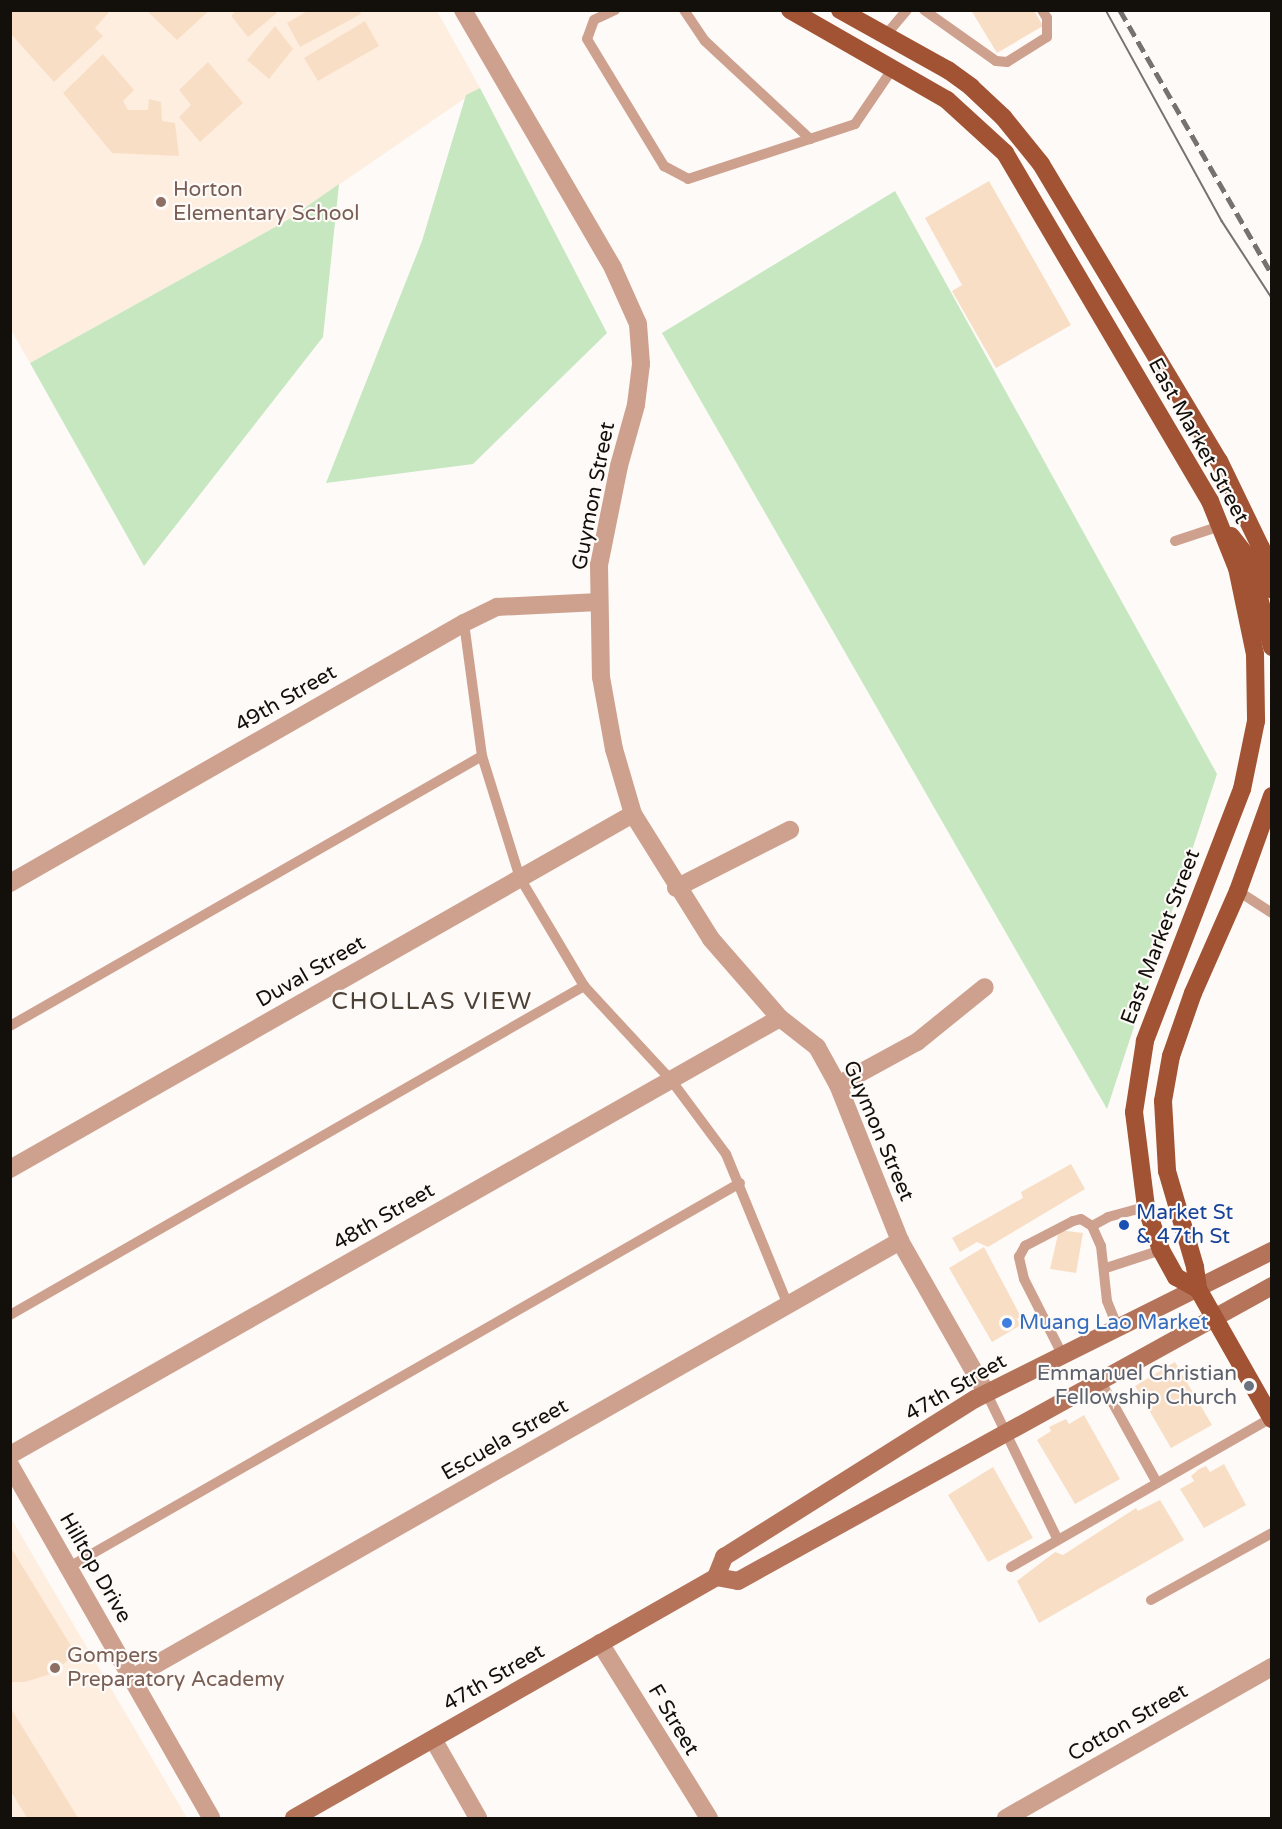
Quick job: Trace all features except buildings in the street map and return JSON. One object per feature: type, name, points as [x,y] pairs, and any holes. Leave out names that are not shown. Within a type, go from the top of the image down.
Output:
[{"type":"main road","name":"East Market Street","points":[[790,10],[947,100],[1005,153],[1223,525],[1237,568],[1255,654],[1256,721],[1242,789],[1145,1041],[1134,1112],[1146,1207],[1161,1250],[1176,1277],[1198,1289]]},
{"type":"main road","name":"East Market Street","points":[[840,10],[948,70],[971,87],[1003,117],[1041,164],[1219,461],[1248,515],[1272,590]]},
{"type":"main road","points":[[1223,525],[1249,559],[1272,647]]},
{"type":"main road","name":"East Market Street","points":[[1271,1418],[1198,1289],[1195,1267],[1167,1171],[1163,1101],[1170,1056],[1193,993],[1238,891],[1272,796]]},
{"type":"main road","name":"47th Street","points":[[294,1818],[716,1577],[724,1557],[987,1394],[1062,1354],[1272,1251]]},
{"type":"main road","points":[[716,1577],[738,1581],[1005,1431],[1272,1286]]},
{"type":"street","name":"Guymon Street","points":[[463,10],[613,268],[638,324],[640,364],[636,405],[599,565],[601,677],[614,749],[633,814],[676,888],[711,939],[780,1018],[817,1047],[838,1085],[900,1241],[987,1394]]},
{"type":"street","name":"49th Street","points":[[10,883],[464,623],[497,608],[599,602]]},
{"type":"street","name":"Duval Street","points":[[10,1168],[633,814]]},
{"type":"street","points":[[676,888],[790,830]]},
{"type":"street","points":[[838,1085],[917,1042],[985,987]]},
{"type":"street","name":"48th Street","points":[[10,1455],[780,1018]]},
{"type":"street","name":"Escuela Street","points":[[132,1678],[900,1241]]},
{"type":"street","name":"Hilltop Drive","points":[[10,1465],[211,1818]]},
{"type":"street","name":"F Street","points":[[600,1643],[709,1818]]},
{"type":"street","name":"Cotton Street","points":[[1006,1818],[1272,1666]]},
{"type":"street","points":[[433,1739],[478,1818]]},
{"type":"lane","points":[[615,10],[594,20],[587,39],[664,166],[688,180],[855,124],[893,68]]},
{"type":"lane","points":[[684,10],[705,41],[810,139]]},
{"type":"lane","points":[[885,36],[906,10]]},
{"type":"lane","points":[[924,10],[996,61],[1007,62],[1047,37],[1047,18],[1042,10]]},
{"type":"lane","points":[[1175,541],[1223,525]]},
{"type":"lane","points":[[464,623],[482,756],[520,878],[584,986],[671,1080],[726,1154],[740,1183],[788,1305]]},
{"type":"lane","points":[[10,1026],[482,756]]},
{"type":"lane","points":[[1238,891],[1272,913]]},
{"type":"lane","points":[[10,1315],[584,986]]},
{"type":"lane","points":[[69,1567],[740,1183]]},
{"type":"lane","points":[[1092,1226],[1108,1217],[1146,1207]]},
{"type":"lane","points":[[1062,1354],[1024,1279],[1019,1257],[1025,1246],[1073,1221],[1081,1219],[1092,1226],[1106,1268],[1107,1301],[1118,1326]]},
{"type":"lane","points":[[1106,1268],[1161,1250]]},
{"type":"lane","points":[[1100,1380],[1157,1483]]},
{"type":"lane","points":[[987,1394],[1058,1540]]},
{"type":"lane","points":[[1011,1567],[1271,1418]]},
{"type":"lane","points":[[1151,1600],[1272,1533]]},
{"type":"shaded area","name":"Horton Elementary School","points":[[10,11],[437,11],[480,88],[286,221],[30,363],[11,330]]},
{"type":"shaded area","name":"Gompers Preparatory Academy","points":[[11,1518],[187,1818],[11,1818]]},
{"type":"green space","points":[[480,88],[607,333],[473,464],[326,483],[422,241],[466,95]]},
{"type":"green space","points":[[339,184],[323,337],[144,566],[30,363],[286,221]]},
{"type":"green space","points":[[895,191],[1217,774],[1107,1109],[662,333]]},
{"type":"tram line","points":[[1106,10],[1222,221],[1272,298]]},
{"type":"railway","points":[[1120,10],[1272,274]]},
{"type":"place","name":"Horton Elementary School","points":[[161,202]]},
{"type":"place","name":"Market St & 47th St","points":[[1124,1225]]},
{"type":"place","name":"Muang Lao Market","points":[[1007,1323]]},
{"type":"place","name":"Emmanuel Christian Fellowship Church","points":[[1249,1386]]},
{"type":"place","name":"Gompers Preparatory Academy","points":[[55,1668]]},
{"type":"district","name":"CHOLLAS VIEW","points":[[432,1002]]}]
